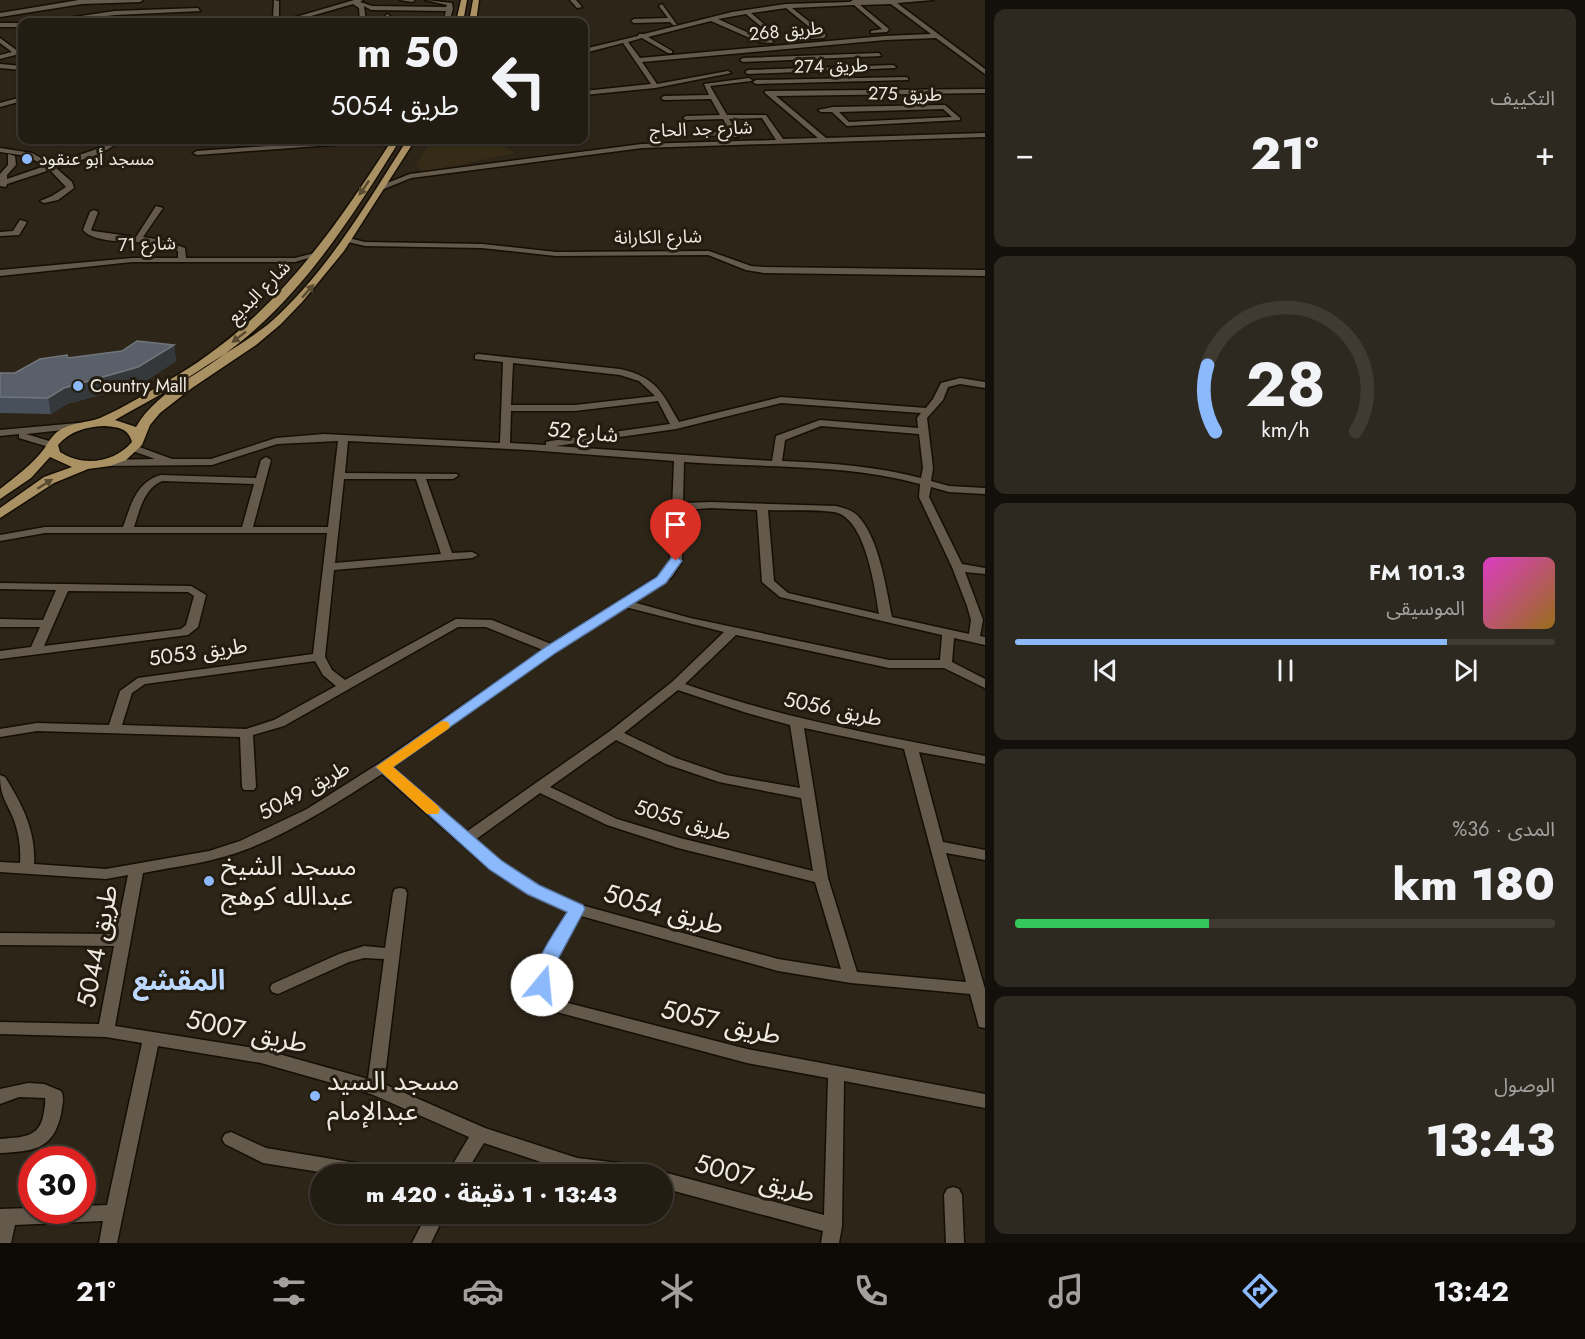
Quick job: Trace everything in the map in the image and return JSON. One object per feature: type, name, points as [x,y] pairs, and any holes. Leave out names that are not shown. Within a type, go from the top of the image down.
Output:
[{"type":"main road","points":[[460,18],[464,0]]},
{"type":"main road","points":[[473,18],[476,0]]},
{"type":"main road","name":"شارع البديع","points":[[101,422],[136,404],[231,343],[281,299],[308,268],[393,144]]},
{"type":"main road","name":"شارع البديع","points":[[136,442],[140,427],[163,404],[253,342],[315,284],[344,244],[408,144]]},
{"type":"main road","points":[[0,495],[26,475],[65,431],[101,422],[125,426],[136,442],[122,457],[73,470],[49,480],[0,514]]},
{"type":"main road","points":[[52,446],[54,454],[69,463],[100,464]]},
{"type":"street","points":[[29,0],[40,9]]},
{"type":"street","points":[[2,15],[82,1],[140,0],[136,12]]},
{"type":"street","points":[[403,0],[412,0]]},
{"type":"street","points":[[428,0],[446,2],[450,7]]},
{"type":"street","points":[[573,0],[579,8]]},
{"type":"street","points":[[588,50],[715,18],[786,6],[930,0]]},
{"type":"street","points":[[276,1],[276,18]]},
{"type":"street","points":[[308,18],[358,1],[370,8],[450,7]]},
{"type":"street","points":[[358,1],[362,7],[363,18]]},
{"type":"street","points":[[891,1],[985,72]]},
{"type":"street","points":[[715,18],[763,42],[887,30],[853,2]]},
{"type":"street","points":[[662,6],[679,26]]},
{"type":"street","points":[[786,6],[824,36]]},
{"type":"street","points":[[447,18],[450,7]]},
{"type":"street","points":[[0,8],[8,24]]},
{"type":"street","points":[[80,18],[136,12],[198,10]]},
{"type":"street","points":[[747,12],[776,37]]},
{"type":"street","points":[[715,18],[731,22]]},
{"type":"street","points":[[634,21],[672,20]]},
{"type":"street","points":[[0,25],[18,25]]},
{"type":"street","points":[[640,36],[651,39],[670,52]]},
{"type":"street","name":"طريق 268","points":[[640,60],[885,38],[935,36]]},
{"type":"street","points":[[624,41],[640,60],[655,86]]},
{"type":"street","points":[[0,57],[17,53],[2,44]]},
{"type":"street","points":[[823,139],[753,81],[751,71],[743,60],[877,54],[893,67]]},
{"type":"street","points":[[800,58],[818,82]]},
{"type":"street","points":[[968,60],[981,60]]},
{"type":"street","points":[[0,66],[18,68]]},
{"type":"street","name":"طريق 274","points":[[711,98],[706,85],[708,83],[906,79],[893,67],[751,71]]},
{"type":"street","points":[[588,93],[655,86],[728,73]]},
{"type":"street","points":[[770,94],[985,91]]},
{"type":"street","points":[[664,98],[711,98],[735,135],[698,135]]},
{"type":"street","points":[[0,105],[18,100]]},
{"type":"street","name":"طريق 275","points":[[821,110],[833,109],[945,106],[958,119],[844,123],[833,109]]},
{"type":"street","points":[[686,118],[764,116],[781,142]]},
{"type":"street","name":"طريق 275","points":[[872,123],[887,138]]},
{"type":"street","name":"شارع جد الحاج","points":[[381,187],[401,178],[419,175],[633,147],[985,135]]},
{"type":"street","points":[[0,141],[7,150],[12,165],[3,177],[2,185],[97,152],[112,144]]},
{"type":"street","points":[[197,153],[293,144]]},
{"type":"street","points":[[7,150],[26,152],[52,168],[68,182],[69,188],[55,198],[44,201]]},
{"type":"street","name":"شارع جد الحاج","points":[[394,167],[419,175]]},
{"type":"street","points":[[139,238],[159,208]]},
{"type":"street","points":[[94,212],[87,230],[90,233],[139,238],[177,248],[182,250],[182,260]]},
{"type":"street","points":[[0,234],[16,233],[23,222]]},
{"type":"street","name":"شارع الكارانة","points":[[344,244],[482,246],[556,254],[709,253],[749,268],[764,270],[985,273]]},
{"type":"street","name":"شارع 71","points":[[0,273],[101,263],[295,260],[318,254]]},
{"type":"street","points":[[295,260],[308,268]]},
{"type":"street","points":[[478,357],[632,374],[651,382],[676,426]]},
{"type":"street","points":[[505,446],[508,360]]},
{"type":"street","points":[[762,506],[768,582],[774,590],[797,599],[979,639],[977,620],[958,567],[927,505],[923,489],[928,468],[922,418],[938,400],[944,385],[960,381],[985,385]]},
{"type":"street","points":[[505,408],[582,407],[660,398]]},
{"type":"street","points":[[528,447],[676,426],[781,400],[927,411]]},
{"type":"street","points":[[777,464],[780,438],[815,423],[923,432]]},
{"type":"street","points":[[5,434],[78,426]]},
{"type":"street","points":[[5,434],[52,446]]},
{"type":"street","name":"شارع 52","points":[[100,464],[178,464],[223,460],[292,438],[343,439],[528,447],[679,459],[857,468],[963,492],[985,491]]},
{"type":"street","points":[[343,439],[319,657],[327,672],[343,685]]},
{"type":"street","name":"شارع 52","points":[[136,442],[178,464]]},
{"type":"street","name":"طريق 5049","points":[[0,867],[106,874],[136,870],[208,856],[245,844],[312,812],[383,767],[552,649],[661,580],[673,567],[679,459]]},
{"type":"street","points":[[246,531],[266,460]]},
{"type":"street","points":[[339,476],[453,476]]},
{"type":"street","points":[[420,476],[448,558]]},
{"type":"street","points":[[127,531],[145,485],[152,481],[161,478],[260,481]]},
{"type":"street","points":[[678,507],[711,505],[836,510],[855,518],[877,574],[886,617]]},
{"type":"street","points":[[0,538],[38,531],[333,530]]},
{"type":"street","points":[[330,567],[472,555]]},
{"type":"street","points":[[958,567],[985,571]]},
{"type":"street","points":[[0,586],[183,588],[191,589],[200,595],[192,627],[184,632],[0,655]]},
{"type":"street","points":[[36,650],[63,588]]},
{"type":"street","points":[[626,604],[733,632],[889,664],[946,664],[985,684]]},
{"type":"street","points":[[0,623],[47,624]]},
{"type":"street","points":[[0,733],[37,727],[246,733],[279,723],[456,623],[488,623],[552,649]]},
{"type":"street","points":[[466,839],[615,735],[676,685],[733,632]]},
{"type":"street","points":[[946,664],[948,632]]},
{"type":"street","name":"طريق 5053","points":[[114,730],[126,691],[142,681],[319,657]]},
{"type":"street","name":"طريق 5056","points":[[676,685],[717,701],[796,721],[985,760]]},
{"type":"street","points":[[796,721],[821,878],[851,977]]},
{"type":"street","points":[[246,733],[249,787]]},
{"type":"street","points":[[615,735],[672,761],[724,779],[807,794]]},
{"type":"street","points":[[910,745],[985,1022]]},
{"type":"street","name":"طريق 5054","points":[[383,767],[496,866],[524,884],[577,909],[778,965],[851,977],[977,989]]},
{"type":"street","points":[[0,780],[23,820],[28,843],[27,868]]},
{"type":"street","name":"طريق 5055","points":[[539,787],[612,822],[678,843],[821,878]]},
{"type":"street","points":[[936,846],[985,855]]},
{"type":"street","name":"طريق 5044","points":[[106,1031],[136,870]]},
{"type":"street","points":[[375,1088],[400,893]]},
{"type":"street","name":"طريق 5057","points":[[577,909],[542,972],[542,985],[548,998],[559,1007],[747,1056],[985,1101]]},
{"type":"street","points":[[0,939],[123,940]]},
{"type":"street","points":[[278,988],[344,958],[364,952],[392,954]]},
{"type":"street","name":"طريق 5007","points":[[0,1028],[106,1031],[261,1056],[375,1088],[480,1134],[571,1164]]},
{"type":"street","points":[[108,1243],[151,1038]]},
{"type":"street","name":"طريق 5007","points":[[673,1183],[831,1234],[836,1073]]},
{"type":"street","points":[[0,1097],[12,1091],[50,1091],[55,1096],[46,1132],[41,1140],[33,1144],[0,1146]]},
{"type":"street","points":[[462,1164],[480,1134]]},
{"type":"street","points":[[231,1139],[263,1155],[316,1164]]},
{"type":"street","points":[[952,1195],[955,1243]]},
{"type":"street","points":[[2,1243],[4,1217],[114,1213]]},
{"type":"street","points":[[424,1241],[431,1224]]},
{"type":"shaded area","points":[[500,144],[515,153],[422,173],[416,165],[428,146]]},
{"type":"building","points":[[137,341],[174,345],[138,367],[64,388],[48,398],[0,397],[0,373],[15,373],[40,359],[122,351]]},
{"type":"slow traffic","points":[[433,810],[383,767],[442,726]]},
{"type":"place","name":"مسجد أبو عنقود","points":[[27,159]]},
{"type":"place","name":"Country Mall","points":[[78,386]]},
{"type":"place","name":"مسجد الشيخ عبدالله كوهج","points":[[209,881]]},
{"type":"place","name":"مسجد السيد عبدالإمام","points":[[315,1096]]},
{"type":"district","name":"المقشع","points":[[179,980]]},
{"type":"route","points":[[542,985],[542,972],[577,909],[533,889],[496,866],[383,767],[552,649],[661,580],[676,561]]}]
